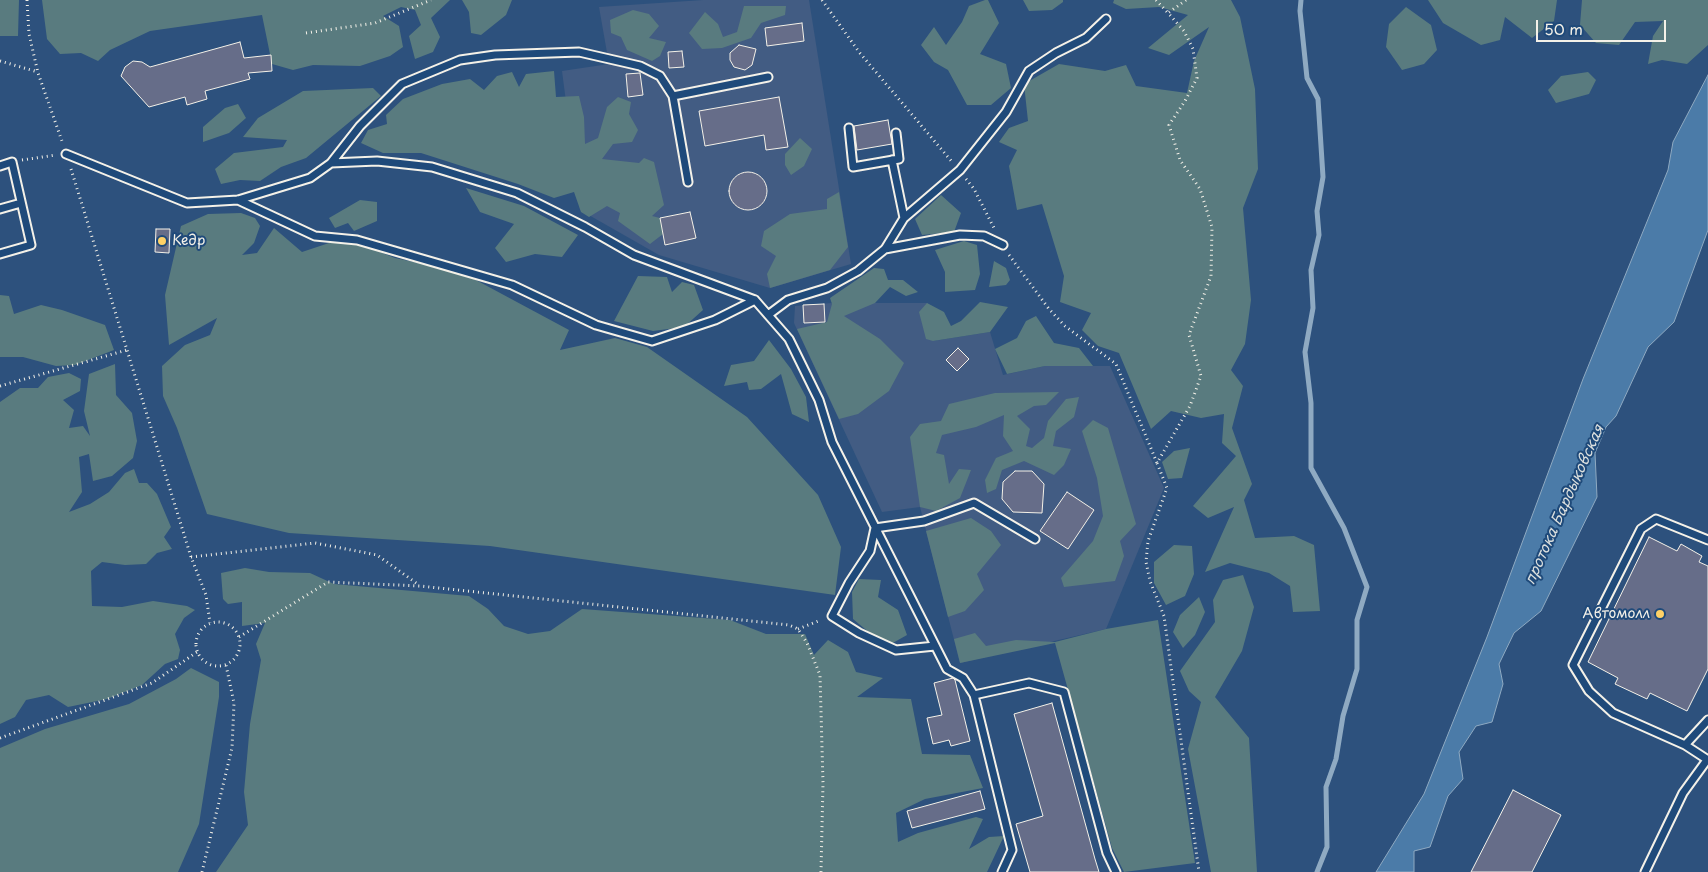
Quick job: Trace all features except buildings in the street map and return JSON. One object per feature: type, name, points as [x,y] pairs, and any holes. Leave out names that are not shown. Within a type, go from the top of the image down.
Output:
[{"type":"lane","points":[[768,315],[788,300],[827,288],[858,271],[885,249],[904,218],[960,170],[1006,112],[1029,71],[1056,53],[1086,38],[1106,19]]},
{"type":"lane","points":[[66,154],[187,203],[238,200],[310,178],[331,163],[360,126],[402,84],[460,60],[495,55],[579,52],[640,66],[660,76],[673,96],[688,182]]},
{"type":"lane","points":[[673,96],[768,78]]},
{"type":"lane","points":[[849,128],[853,167],[900,159],[896,133]]},
{"type":"lane","points":[[892,160],[904,218]]},
{"type":"lane","points":[[331,163],[377,161],[432,167],[517,193],[585,226],[634,255],[755,300],[789,339],[819,400],[832,442],[947,669],[963,678],[974,695],[1012,850],[1002,872]]},
{"type":"lane","points":[[0,166],[12,162],[31,246],[0,254]]},
{"type":"lane","points":[[238,200],[315,236],[357,240],[512,285],[596,325],[652,341],[715,320],[755,300]]},
{"type":"lane","points":[[0,209],[21,203]]},
{"type":"lane","points":[[885,249],[960,235],[984,236],[1003,245]]},
{"type":"lane","points":[[875,528],[924,520],[974,503],[1035,539]]},
{"type":"lane","points":[[1645,872],[1683,793],[1708,760],[1685,745],[1613,713],[1589,691],[1573,665],[1641,529],[1656,519],[1708,540]]},
{"type":"lane","points":[[875,528],[870,551],[849,583],[832,616],[859,633],[896,650],[935,646]]},
{"type":"lane","points":[[974,695],[1029,683],[1064,692],[1107,853],[1116,872]]},
{"type":"lane","points":[[1685,745],[1708,720]]},
{"type":"path","points":[[27,0],[29,34],[38,73],[66,154],[191,557],[206,595],[210,624]]},
{"type":"path","points":[[306,33],[375,23],[431,0]]},
{"type":"path","points":[[1156,0],[1184,31],[1193,49],[1197,78],[1186,101],[1169,125],[1180,160],[1200,188],[1212,227],[1211,276],[1189,335],[1202,376],[1190,406],[1157,463],[1167,488],[1148,541],[1146,562],[1150,581],[1164,616],[1199,872]]},
{"type":"path","points":[[1168,13],[1186,0]]},
{"type":"path","points":[[0,60],[38,73]]},
{"type":"path","points":[[12,162],[33,157],[66,154]]},
{"type":"path","points":[[0,386],[127,350]]},
{"type":"path","points":[[191,557],[314,543],[377,555],[420,586]]},
{"type":"path","points":[[238,637],[328,582],[420,586],[780,624],[798,629],[832,616]]},
{"type":"path","points":[[210,624],[227,624],[238,637],[238,654],[226,665],[208,664],[197,652],[198,635],[210,624]]},
{"type":"path","points":[[798,629],[807,643],[820,675],[823,783],[821,872]]},
{"type":"path","points":[[0,738],[152,683],[197,652]]},
{"type":"path","points":[[202,872],[232,748],[234,703],[226,665]]},
{"type":"shaded area","points":[[703,0],[809,0],[851,264],[770,288],[659,255],[580,210],[562,71],[609,64],[599,7]]},
{"type":"shaded area","points":[[832,303],[927,303],[933,341],[990,332],[1003,375],[1045,366],[1110,366],[1164,488],[1106,629],[960,663],[920,507],[882,512],[794,323],[795,306]]},
{"type":"green space","points":[[0,0],[19,0],[18,36],[0,36]]},
{"type":"green space","points":[[42,0],[450,0],[431,18],[440,37],[433,52],[415,59],[409,36],[421,25],[415,10],[401,7],[383,16],[399,26],[403,47],[390,56],[360,66],[313,65],[293,70],[272,64],[262,15],[150,31],[110,50],[98,61],[81,53],[60,54],[47,39]]},
{"type":"green space","points":[[462,0],[512,0],[506,15],[481,35],[471,33],[469,12]]},
{"type":"green space","points":[[988,0],[999,23],[980,54],[1006,64],[1011,88],[991,105],[967,105],[948,70],[934,62],[921,45],[934,27],[946,45],[962,22],[969,6]]},
{"type":"green space","points":[[1023,0],[1063,0],[1063,2],[1052,10],[1029,11]]},
{"type":"green space","points":[[1114,0],[1231,0],[1240,17],[1255,89],[1258,169],[1243,208],[1251,300],[1245,344],[1231,370],[1243,386],[1232,428],[1252,484],[1244,500],[1255,538],[1294,536],[1314,545],[1320,611],[1293,612],[1290,586],[1269,573],[1230,563],[1205,572],[1234,507],[1208,518],[1193,506],[1236,456],[1222,443],[1224,414],[1201,418],[1171,411],[1151,429],[1119,353],[1098,346],[1082,330],[1091,313],[1060,302],[1064,276],[1042,204],[1017,210],[1009,166],[1017,150],[999,142],[1009,128],[1028,121],[1024,84],[1059,64],[1105,71],[1126,65],[1136,86],[1187,93],[1194,61],[1209,27],[1169,55],[1148,48],[1188,15],[1159,7],[1126,9],[1113,3]]},
{"type":"green space","points":[[1428,0],[1557,0],[1554,21],[1532,38],[1505,17],[1500,40],[1481,45],[1443,23]]},
{"type":"green space","points":[[1582,0],[1708,0],[1708,45],[1687,64],[1662,60],[1648,64],[1653,36],[1663,21],[1635,22],[1619,45],[1596,43],[1580,25]]},
{"type":"green space","points":[[744,6],[786,6],[785,15],[761,23],[751,38],[722,48],[702,49],[689,33],[705,12],[718,24],[723,37],[737,32]]},
{"type":"green space","points":[[1406,7],[1431,25],[1437,50],[1424,64],[1402,70],[1386,47],[1389,24]]},
{"type":"green space","points":[[633,10],[649,14],[659,26],[649,38],[666,42],[660,56],[652,61],[627,50],[621,37],[611,33],[610,20]]},
{"type":"green space","points":[[554,71],[556,97],[579,96],[584,117],[585,144],[598,138],[607,107],[618,97],[631,102],[629,114],[638,130],[632,142],[613,144],[602,159],[639,163],[644,158],[654,162],[664,205],[652,216],[660,218],[663,234],[650,244],[618,221],[620,213],[607,206],[589,217],[581,212],[574,192],[554,198],[518,184],[421,153],[383,153],[361,143],[368,130],[387,124],[386,115],[403,99],[442,84],[470,79],[484,90],[497,76],[512,72],[519,87],[526,74]]},
{"type":"green space","points":[[1588,72],[1596,80],[1589,94],[1556,103],[1548,90],[1561,76]]},
{"type":"green space","points":[[373,88],[381,96],[306,158],[281,167],[260,181],[240,180],[221,184],[215,169],[234,153],[283,147],[287,140],[243,137],[258,118],[303,91]]},
{"type":"green space","points":[[238,104],[246,118],[229,133],[203,142],[203,127],[225,108]]},
{"type":"green space","points":[[800,138],[812,149],[804,166],[791,175],[785,165],[785,154]]},
{"type":"green space","points":[[466,188],[524,206],[578,235],[562,257],[535,254],[506,262],[495,248],[514,224],[480,212]]},
{"type":"green space","points":[[839,192],[848,247],[830,270],[770,288],[767,274],[776,256],[761,246],[764,231],[790,214],[827,209],[827,199]]},
{"type":"green space","points":[[941,195],[961,213],[954,232],[922,235],[915,219]]},
{"type":"green space","points":[[360,200],[377,202],[377,221],[354,231],[348,223],[335,228],[329,218]]},
{"type":"green space","points":[[241,213],[255,218],[260,226],[254,243],[242,255],[257,253],[274,228],[302,252],[329,243],[355,242],[395,258],[461,272],[569,330],[560,350],[615,338],[647,347],[747,417],[818,495],[841,547],[835,595],[490,546],[289,533],[207,514],[177,428],[163,396],[162,366],[185,345],[210,335],[217,318],[169,345],[165,295],[181,226],[208,214]]},
{"type":"green space","points":[[964,241],[977,245],[980,274],[975,290],[945,292],[945,272],[935,250]]},
{"type":"green space","points":[[994,261],[1006,268],[1010,280],[1006,285],[989,287]]},
{"type":"green space","points":[[874,268],[884,269],[888,280],[903,280],[918,292],[906,296],[890,287],[875,303],[844,316],[880,339],[904,363],[889,391],[858,414],[839,419],[797,329],[827,322],[832,304],[830,298]]},
{"type":"green space","points":[[638,276],[667,277],[672,292],[682,282],[694,285],[703,310],[684,327],[653,331],[614,321]]},
{"type":"green space","points":[[0,295],[9,296],[14,314],[41,305],[105,325],[114,350],[75,365],[56,366],[23,357],[0,357]]},
{"type":"green space","points":[[980,302],[1008,307],[990,332],[933,341],[926,339],[919,312],[927,303],[944,312],[951,326],[961,321]]},
{"type":"green space","points":[[1036,316],[1054,343],[1079,348],[1093,366],[1045,366],[1007,374],[995,349],[1017,338],[1026,321]]},
{"type":"green space","points":[[769,340],[791,369],[806,397],[809,422],[792,414],[781,374],[761,389],[749,390],[747,382],[724,386],[731,365],[754,361]]},
{"type":"green space","points":[[115,364],[116,395],[132,413],[137,441],[133,458],[112,476],[93,481],[89,454],[79,457],[82,492],[69,512],[90,504],[109,492],[125,473],[134,469],[139,483],[147,483],[157,494],[171,527],[164,537],[172,549],[157,553],[146,564],[125,565],[102,562],[91,571],[92,606],[122,607],[153,601],[187,606],[195,610],[184,618],[175,634],[180,650],[178,659],[165,664],[142,685],[107,699],[68,707],[49,695],[26,700],[15,717],[0,724],[0,402],[20,388],[38,388],[48,377],[69,373],[81,379],[80,391],[63,400],[74,410],[69,428],[83,426],[90,436],[84,411],[89,374]]},
{"type":"green space","points":[[1059,392],[1046,405],[1034,406],[1017,416],[1030,429],[1026,446],[1032,448],[1044,438],[1048,421],[1066,399],[1079,397],[1074,417],[1056,431],[1053,446],[1071,449],[1064,465],[1054,475],[1024,461],[1002,470],[996,489],[987,493],[985,480],[996,458],[1013,451],[1003,436],[1004,415],[976,427],[942,435],[936,453],[944,455],[949,484],[959,469],[971,470],[960,498],[936,511],[920,507],[910,437],[920,424],[941,421],[949,404],[995,393]]},
{"type":"green space","points":[[1093,420],[1108,428],[1136,524],[1120,541],[1124,556],[1115,581],[1064,587],[1061,578],[1093,541],[1103,516],[1097,478],[1082,431]]},
{"type":"green space","points":[[1190,448],[1182,478],[1168,479],[1162,462],[1174,451]]},
{"type":"green space","points":[[971,518],[991,531],[1001,545],[977,574],[984,590],[965,611],[948,617],[926,531]]},
{"type":"green space","points":[[1174,545],[1192,546],[1194,574],[1185,596],[1166,605],[1154,583],[1154,562]]},
{"type":"green space","points":[[245,568],[269,572],[310,573],[334,584],[469,596],[488,609],[504,626],[528,634],[550,631],[582,609],[730,620],[766,634],[805,634],[814,655],[828,640],[848,652],[856,672],[883,678],[857,697],[911,699],[922,754],[970,755],[983,788],[925,799],[896,813],[898,842],[918,833],[976,817],[983,819],[969,849],[989,837],[1004,836],[987,872],[216,872],[248,825],[244,792],[250,724],[261,660],[256,644],[265,623],[242,626],[242,602],[228,604],[223,599],[221,573]]},
{"type":"green space","points":[[1243,575],[1254,607],[1242,651],[1215,697],[1249,738],[1257,872],[1211,872],[1188,749],[1201,702],[1189,691],[1180,671],[1215,622],[1213,600],[1223,580]]},
{"type":"green space","points":[[859,579],[881,580],[878,597],[898,610],[907,635],[891,644],[871,634],[853,619],[852,592]]},
{"type":"green space","points":[[1199,597],[1205,612],[1195,635],[1183,648],[1173,632],[1180,615]]},
{"type":"green space","points":[[1158,620],[1195,863],[1124,872],[1112,848],[1055,643],[960,663],[954,639],[975,633],[986,646],[1016,640],[1055,642],[1106,629]]},
{"type":"green space","points":[[191,668],[219,682],[219,697],[199,824],[178,872],[0,872],[0,748],[45,729],[129,704],[176,679]]},
{"type":"water","name":"протока Бардыковская","points":[[1708,75],[1708,230],[1674,322],[1648,347],[1616,416],[1606,427],[1595,453],[1597,497],[1541,611],[1514,633],[1499,664],[1503,684],[1492,722],[1476,726],[1459,752],[1463,779],[1448,796],[1430,847],[1414,851],[1414,872],[1376,872],[1424,794],[1487,637],[1583,379],[1668,170],[1673,142]]},
{"type":"waterway","points":[[1301,0],[1300,11],[1307,78],[1318,99],[1323,177],[1317,211],[1319,235],[1311,270],[1313,308],[1305,352],[1311,403],[1311,468],[1344,528],[1367,587],[1357,620],[1357,669],[1343,716],[1336,759],[1326,787],[1327,847],[1317,872]]},
{"type":"place","name":"Кедр","points":[[162,241]]},
{"type":"place","name":"Автомолл","points":[[1660,614]]}]
